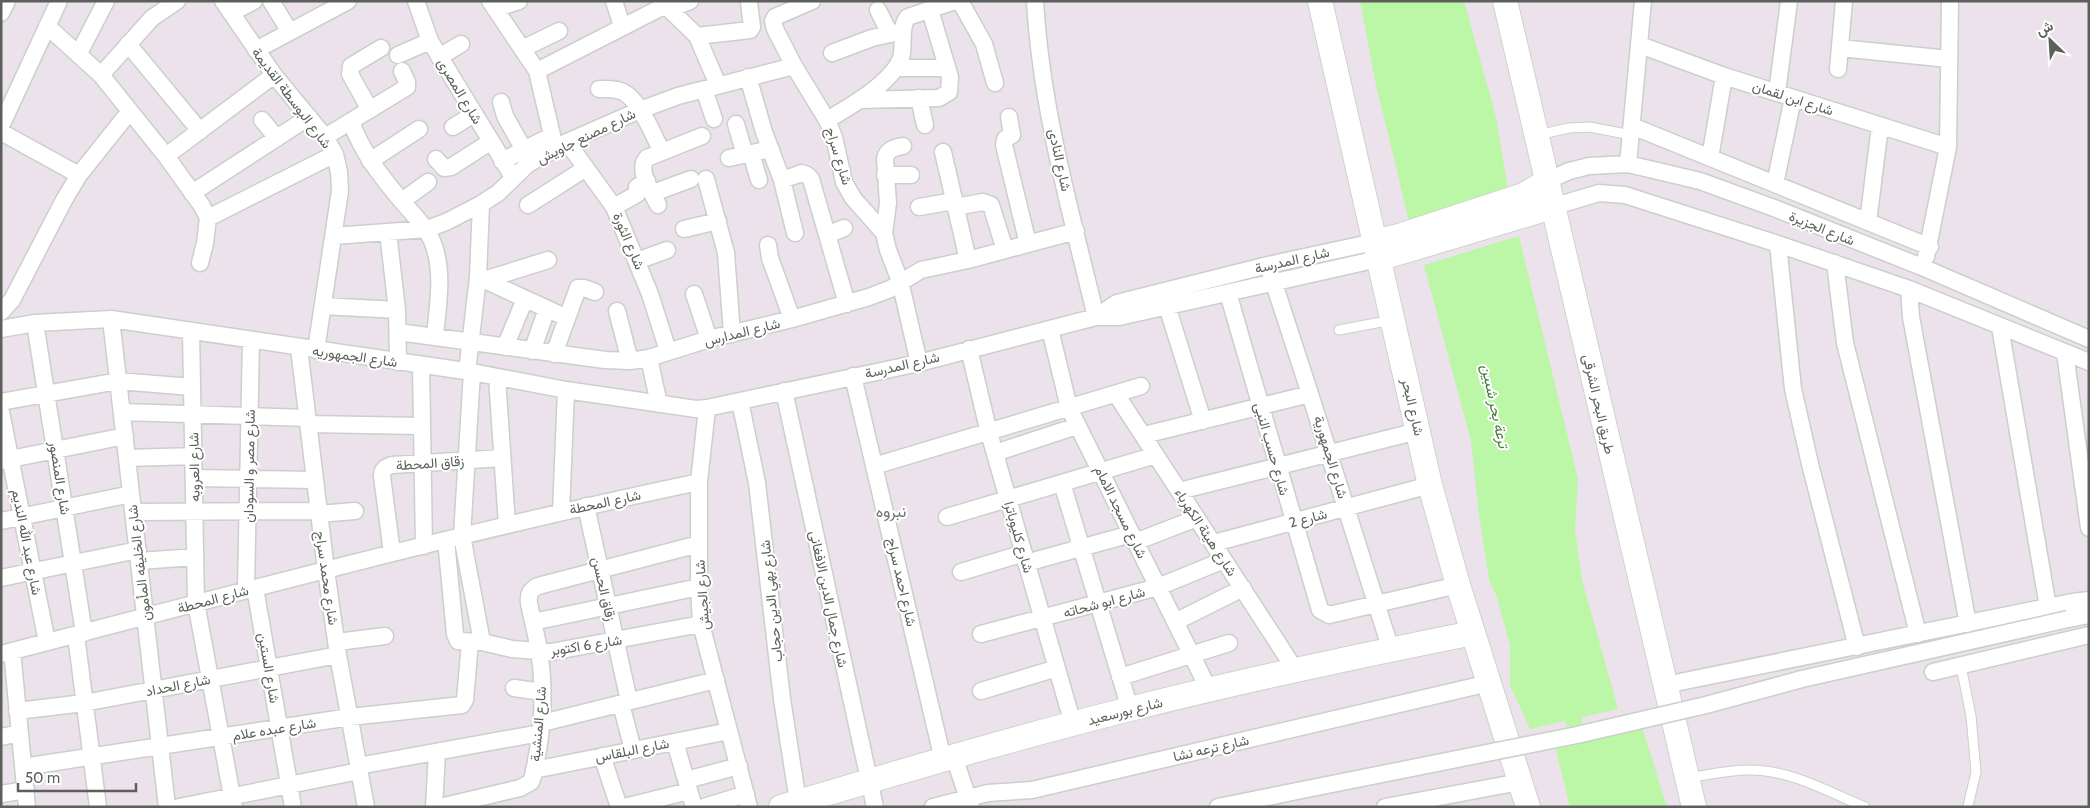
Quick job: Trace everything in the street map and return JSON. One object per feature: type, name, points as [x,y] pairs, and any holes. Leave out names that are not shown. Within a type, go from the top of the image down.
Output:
[{"type":"street","points":[[1,126],[59,1]]},
{"type":"street","points":[[79,53],[106,1]]},
{"type":"street","points":[[101,75],[152,18],[177,1]]},
{"type":"street","points":[[227,7],[254,1]]},
{"type":"street","points":[[271,1],[290,32]]},
{"type":"street","points":[[256,50],[348,1]]},
{"type":"street","name":"شارع المصرى","points":[[416,1],[430,41],[513,177]]},
{"type":"street","points":[[502,161],[524,150],[558,142],[537,71],[493,5],[519,1]]},
{"type":"street","points":[[614,1],[622,26]]},
{"type":"street","points":[[537,71],[666,5],[690,1]]},
{"type":"street","name":"شارع سراج","points":[[812,1],[780,14],[773,21],[775,29],[794,66],[827,120],[834,137],[844,182],[853,198],[884,233],[900,282],[919,363]]},
{"type":"street","points":[[832,53],[872,38],[897,33],[905,19],[924,7],[955,1]]},
{"type":"street","points":[[960,1],[984,44],[996,83]]},
{"type":"street","name":"شارع النادى","points":[[1035,1],[1037,36],[1046,94],[1096,317]]},
{"type":"street","name":"شارع البحر","points":[[1320,1],[1430,485],[1458,585],[1528,807]]},
{"type":"street","name":"طريق البحر الشرقى","points":[[1505,1],[1547,181],[1536,205],[1665,685],[1694,807]]},
{"type":"street","points":[[1628,164],[1644,1]]},
{"type":"street","points":[[1775,184],[1785,96],[1789,1]]},
{"type":"street","points":[[1838,69],[1844,1]]},
{"type":"street","points":[[1922,267],[1930,246],[1948,147],[1950,1]]},
{"type":"street","points":[[697,36],[750,30],[752,26],[748,2]]},
{"type":"street","points":[[666,5],[697,36],[711,87],[714,119]]},
{"type":"street","name":"شارع البوسطة القديمة","points":[[227,7],[274,75],[325,136],[335,154],[339,172],[340,191],[316,350]]},
{"type":"street","points":[[861,100],[939,98],[950,92],[950,77],[924,7]]},
{"type":"street","points":[[827,120],[861,100],[896,68],[903,50],[897,33],[878,10]]},
{"type":"street","points":[[48,26],[101,75],[166,156],[192,193],[208,218],[206,243],[200,263]]},
{"type":"street","points":[[522,49],[558,32]]},
{"type":"street","points":[[398,54],[430,41]]},
{"type":"street","points":[[128,44],[200,131]]},
{"type":"street","points":[[439,57],[461,44]]},
{"type":"street","name":"شارع ابن لقمان","points":[[1640,45],[1724,76],[1948,147]]},
{"type":"street","points":[[370,110],[350,74],[350,70],[351,66],[381,48]]},
{"type":"street","points":[[1840,48],[1949,59]]},
{"type":"street","name":"شارع مصنع جاويش","points":[[334,236],[427,229],[446,222],[498,193],[528,164],[558,142],[640,110],[711,87],[794,66]]},
{"type":"street","points":[[896,68],[947,68]]},
{"type":"street","points":[[325,136],[407,87],[402,71]]},
{"type":"street","points":[[166,156],[274,75]]},
{"type":"street","points":[[1710,158],[1724,76]]},
{"type":"street","points":[[748,77],[764,132],[782,180],[795,233]]},
{"type":"street","points":[[599,89],[624,92],[640,110],[662,152]]},
{"type":"street","points":[[919,98],[925,124]]},
{"type":"street","points":[[501,102],[505,116],[524,150]]},
{"type":"street","points":[[1,312],[12,300],[64,200],[80,175],[130,111]]},
{"type":"street","points":[[453,127],[474,114]]},
{"type":"street","points":[[192,193],[309,117]]},
{"type":"street","points":[[1009,117],[1012,134],[1005,139],[1004,145],[1028,244]]},
{"type":"street","points":[[262,120],[277,138]]},
{"type":"street","points":[[351,122],[360,145],[370,161],[427,229],[436,253],[440,282],[435,337]]},
{"type":"street","points":[[736,124],[742,156],[759,180]]},
{"type":"street","points":[[1868,222],[1880,126]]},
{"type":"street","points":[[370,161],[419,128]]},
{"type":"street","name":"شارع الجزيرة","points":[[1632,131],[1710,158],[1930,246]]},
{"type":"street","points":[[1,132],[80,175]]},
{"type":"street","points":[[652,193],[642,169],[643,162],[647,158],[702,136]]},
{"type":"street","points":[[436,159],[444,168],[451,167],[490,142]]},
{"type":"street","name":"شارع الثورة","points":[[558,142],[586,168],[614,207],[637,261],[668,351]]},
{"type":"street","points":[[884,233],[888,203],[885,175],[886,153],[890,149],[903,146]]},
{"type":"street","points":[[742,156],[771,149]]},
{"type":"street","points":[[943,152],[968,260]]},
{"type":"street","points":[[208,218],[335,154]]},
{"type":"street","name":"شارع الجزيرة","points":[[1547,181],[1568,171],[1589,166],[1628,164],[1700,181],[1774,208],[1922,267],[2089,339]]},
{"type":"street","points":[[528,205],[586,168]]},
{"type":"street","points":[[782,180],[802,173],[811,180],[847,304]]},
{"type":"street","points":[[885,175],[911,175]]},
{"type":"street","points":[[614,207],[637,194],[637,187],[652,193],[698,179],[718,221],[728,268],[732,334]]},
{"type":"street","points":[[402,201],[428,182]]},
{"type":"street","name":"شارع الجزيرة","points":[[1536,205],[1599,193],[1625,195],[1778,244],[1909,289],[2089,362]]},
{"type":"street","points":[[919,208],[983,202],[991,205],[1005,250]]},
{"type":"street","points":[[446,540],[456,638],[458,641],[476,642],[462,536],[471,342],[481,278],[481,204]]},
{"type":"street","points":[[1376,250],[1536,205]]},
{"type":"street","points":[[684,229],[718,221]]},
{"type":"street","points":[[827,235],[844,228]]},
{"type":"street","name":"شارع المدارس","points":[[398,332],[554,354],[630,361],[649,358],[709,339],[792,320],[847,304],[890,289],[921,270],[968,260],[1076,231]]},
{"type":"street","points":[[388,232],[397,310],[398,362]]},
{"type":"street","points":[[1778,244],[1793,389],[1810,464],[1857,647]]},
{"type":"street","points":[[768,245],[770,258],[792,320]]},
{"type":"street","points":[[637,261],[667,250]]},
{"type":"street","name":"شارع المدرسة","points":[[1096,317],[1117,303],[1268,265],[1376,250]]},
{"type":"street","name":"شارع المدرسة","points":[[707,408],[919,363],[1096,317],[1119,317],[1274,283],[1376,250]]},
{"type":"street","points":[[481,278],[548,260]]},
{"type":"street","points":[[1835,263],[1845,343],[1918,634]]},
{"type":"street","name":"شارع الجمهورية","points":[[1268,265],[1391,650]]},
{"type":"street","points":[[481,278],[567,318]]},
{"type":"street","points":[[554,354],[578,288],[595,292]]},
{"type":"street","points":[[1909,289],[1911,317],[1968,624]]},
{"type":"street","name":"شارع حسب النبى","points":[[1228,293],[1316,605],[1320,610],[1329,615],[1377,604]]},
{"type":"street","points":[[694,294],[709,339]]},
{"type":"street","points":[[505,347],[525,299]]},
{"type":"street","points":[[323,306],[397,310]]},
{"type":"street","points":[[1167,306],[1202,421]]},
{"type":"street","points":[[532,351],[547,309]]},
{"type":"street","points":[[618,311],[630,361]]},
{"type":"street","name":"شارع الجمهوريه","points":[[1,329],[35,323],[111,319],[469,372],[566,390],[684,408],[707,408]]},
{"type":"street","name":"شارع الخليفه المأمون","points":[[111,319],[167,807]]},
{"type":"street","name":"شارع المنصور","points":[[35,323],[74,563],[84,703],[98,807]]},
{"type":"street","points":[[2000,327],[2048,607]]},
{"type":"street","name":"شارع مسجد الامام","points":[[1050,329],[1069,408],[1209,690]]},
{"type":"street","name":"شارع العروبه","points":[[191,331],[196,604],[232,801]]},
{"type":"street","name":"شارع مصر و السودان","points":[[251,341],[248,479],[251,589]]},
{"type":"street","name":"شارع محمد سراج","points":[[299,348],[326,570],[366,807]]},
{"type":"street","name":"شارع كليوباترا","points":[[969,349],[988,432],[1073,724]]},
{"type":"street","points":[[2065,353],[2089,528]]},
{"type":"street","points":[[649,358],[659,404]]},
{"type":"street","points":[[421,365],[424,546]]},
{"type":"street","name":"شارع احمد سراج","points":[[853,376],[874,466],[949,758],[969,802]]},
{"type":"street","points":[[497,377],[507,525]]},
{"type":"street","points":[[1,402],[118,381],[192,387]]},
{"type":"street","points":[[874,466],[1141,386]]},
{"type":"street","points":[[562,512],[566,390]]},
{"type":"street","name":"شارع جمال الدين الافغانى","points":[[784,391],[876,807]]},
{"type":"street","name":"شارع هيئة الكهرباء","points":[[1116,394],[1296,670]]},
{"type":"street","points":[[1144,435],[1310,394]]},
{"type":"street","name":"شارع بهي الدين حجاب","points":[[740,401],[757,483],[781,690],[790,804]]},
{"type":"street","name":"شارع الجيش","points":[[707,408],[699,482],[698,544],[701,624],[748,800]]},
{"type":"street","name":"شارع عبد الله النديم","points":[[1,412],[6,460],[22,517],[47,642]]},
{"type":"street","points":[[122,412],[250,416],[307,421],[422,426]]},
{"type":"street","points":[[995,453],[1077,426]]},
{"type":"street","points":[[1179,491],[1418,431]]},
{"type":"street","points":[[6,460],[125,436]]},
{"type":"street","points":[[947,517],[1156,454]]},
{"type":"street","points":[[127,458],[194,456]]},
{"type":"street","name":"زقاق المحطة","points":[[392,553],[382,471],[392,464],[502,458]]},
{"type":"street","points":[[194,478],[314,480]]},
{"type":"street","name":"شارع المحطة","points":[[6,653],[392,553],[586,506],[699,482]]},
{"type":"street","points":[[1062,483],[1130,709]]},
{"type":"street","name":"شارع 2","points":[[1214,543],[1430,485]]},
{"type":"street","points":[[1,521],[131,494]]},
{"type":"street","name":"زقاق الحسن","points":[[586,506],[616,641],[633,750]]},
{"type":"street","points":[[133,512],[248,511],[318,513],[355,511]]},
{"type":"street","points":[[962,572],[1133,538],[1197,518]]},
{"type":"street","points":[[600,569],[698,544]]},
{"type":"street","points":[[1,578],[74,563],[138,556],[195,558]]},
{"type":"street","name":"شارع ابو شحاته","points":[[981,634],[1158,587],[1224,560]]},
{"type":"street","name":"شارع المنشية","points":[[440,807],[500,800],[530,782],[534,770],[541,728],[542,692],[540,652],[528,596],[538,586],[600,569]]},
{"type":"street","points":[[1377,604],[1458,585]]},
{"type":"street","points":[[533,622],[699,587]]},
{"type":"street","points":[[1175,622],[1243,588]]},
{"type":"street","name":"شارع الستين","points":[[251,589],[269,668],[293,807]]},
{"type":"street","points":[[1665,685],[2089,600]]},
{"type":"street","points":[[1218,807],[1577,735],[1706,705],[1802,679],[2089,615]]},
{"type":"street","name":"شارع 6 اكتوبر","points":[[476,642],[540,652],[616,641],[701,624]]},
{"type":"street","name":"شارع بورسعيد","points":[[790,804],[949,758],[1130,709],[1296,670],[1473,633]]},
{"type":"street","points":[[1933,672],[2089,635]]},
{"type":"street","name":"شارع الحداد","points":[[17,711],[84,703],[269,668],[385,636]]},
{"type":"street","name":"شارع عبده علام","points":[[23,768],[279,728],[462,705],[465,700],[476,642]]},
{"type":"street","points":[[1120,677],[1229,643]]},
{"type":"street","points":[[6,653],[17,711],[27,807]]},
{"type":"street","points":[[981,691],[1057,668]]},
{"type":"street","points":[[179,807],[232,801],[289,784],[541,728],[625,702],[716,680]]},
{"type":"street","name":"شارع ترعه نشا","points":[[933,807],[969,802],[988,793],[1032,790],[1489,683]]},
{"type":"street","points":[[514,688],[542,692]]},
{"type":"street","name":"شارع البلقاس","points":[[534,770],[729,731]]},
{"type":"street","points":[[1,737],[20,733]]},
{"type":"street","points":[[675,742],[689,793]]},
{"type":"street","points":[[434,807],[437,752]]},
{"type":"street","points":[[602,756],[619,807]]},
{"type":"street","points":[[624,807],[689,793],[739,766]]},
{"type":"street","points":[[1385,807],[1454,801],[1520,782]]},
{"type":"street","points":[[1,794],[26,790]]},
{"type":"street","points":[[704,807],[748,800]]},
{"type":"lane","points":[[1537,135],[1569,128],[1590,127],[1632,131]]},
{"type":"lane","points":[[1339,330],[1392,320]]},
{"type":"lane","points":[[1962,666],[1971,716],[1976,772],[1968,806]]},
{"type":"lane","points":[[1687,778],[1750,770],[1776,773],[1801,780],[1865,807]]},
{"type":"water","points":[[1360,1],[1464,1],[1496,117],[1509,196],[1409,221],[1376,85]]},
{"type":"water","points":[[1519,236],[1578,479],[1575,530],[1582,580],[1618,709],[1530,729],[1510,685],[1510,646],[1497,597],[1489,580],[1479,515],[1471,441],[1424,265]]},
{"type":"water","points":[[1638,714],[1667,807],[1570,807],[1552,734]]},
{"type":"waterway","name":"ترعة بحر شبين","points":[[1567,699],[1581,747]]},
{"type":"district","name":"نبروه","points":[[891,511]]}]
